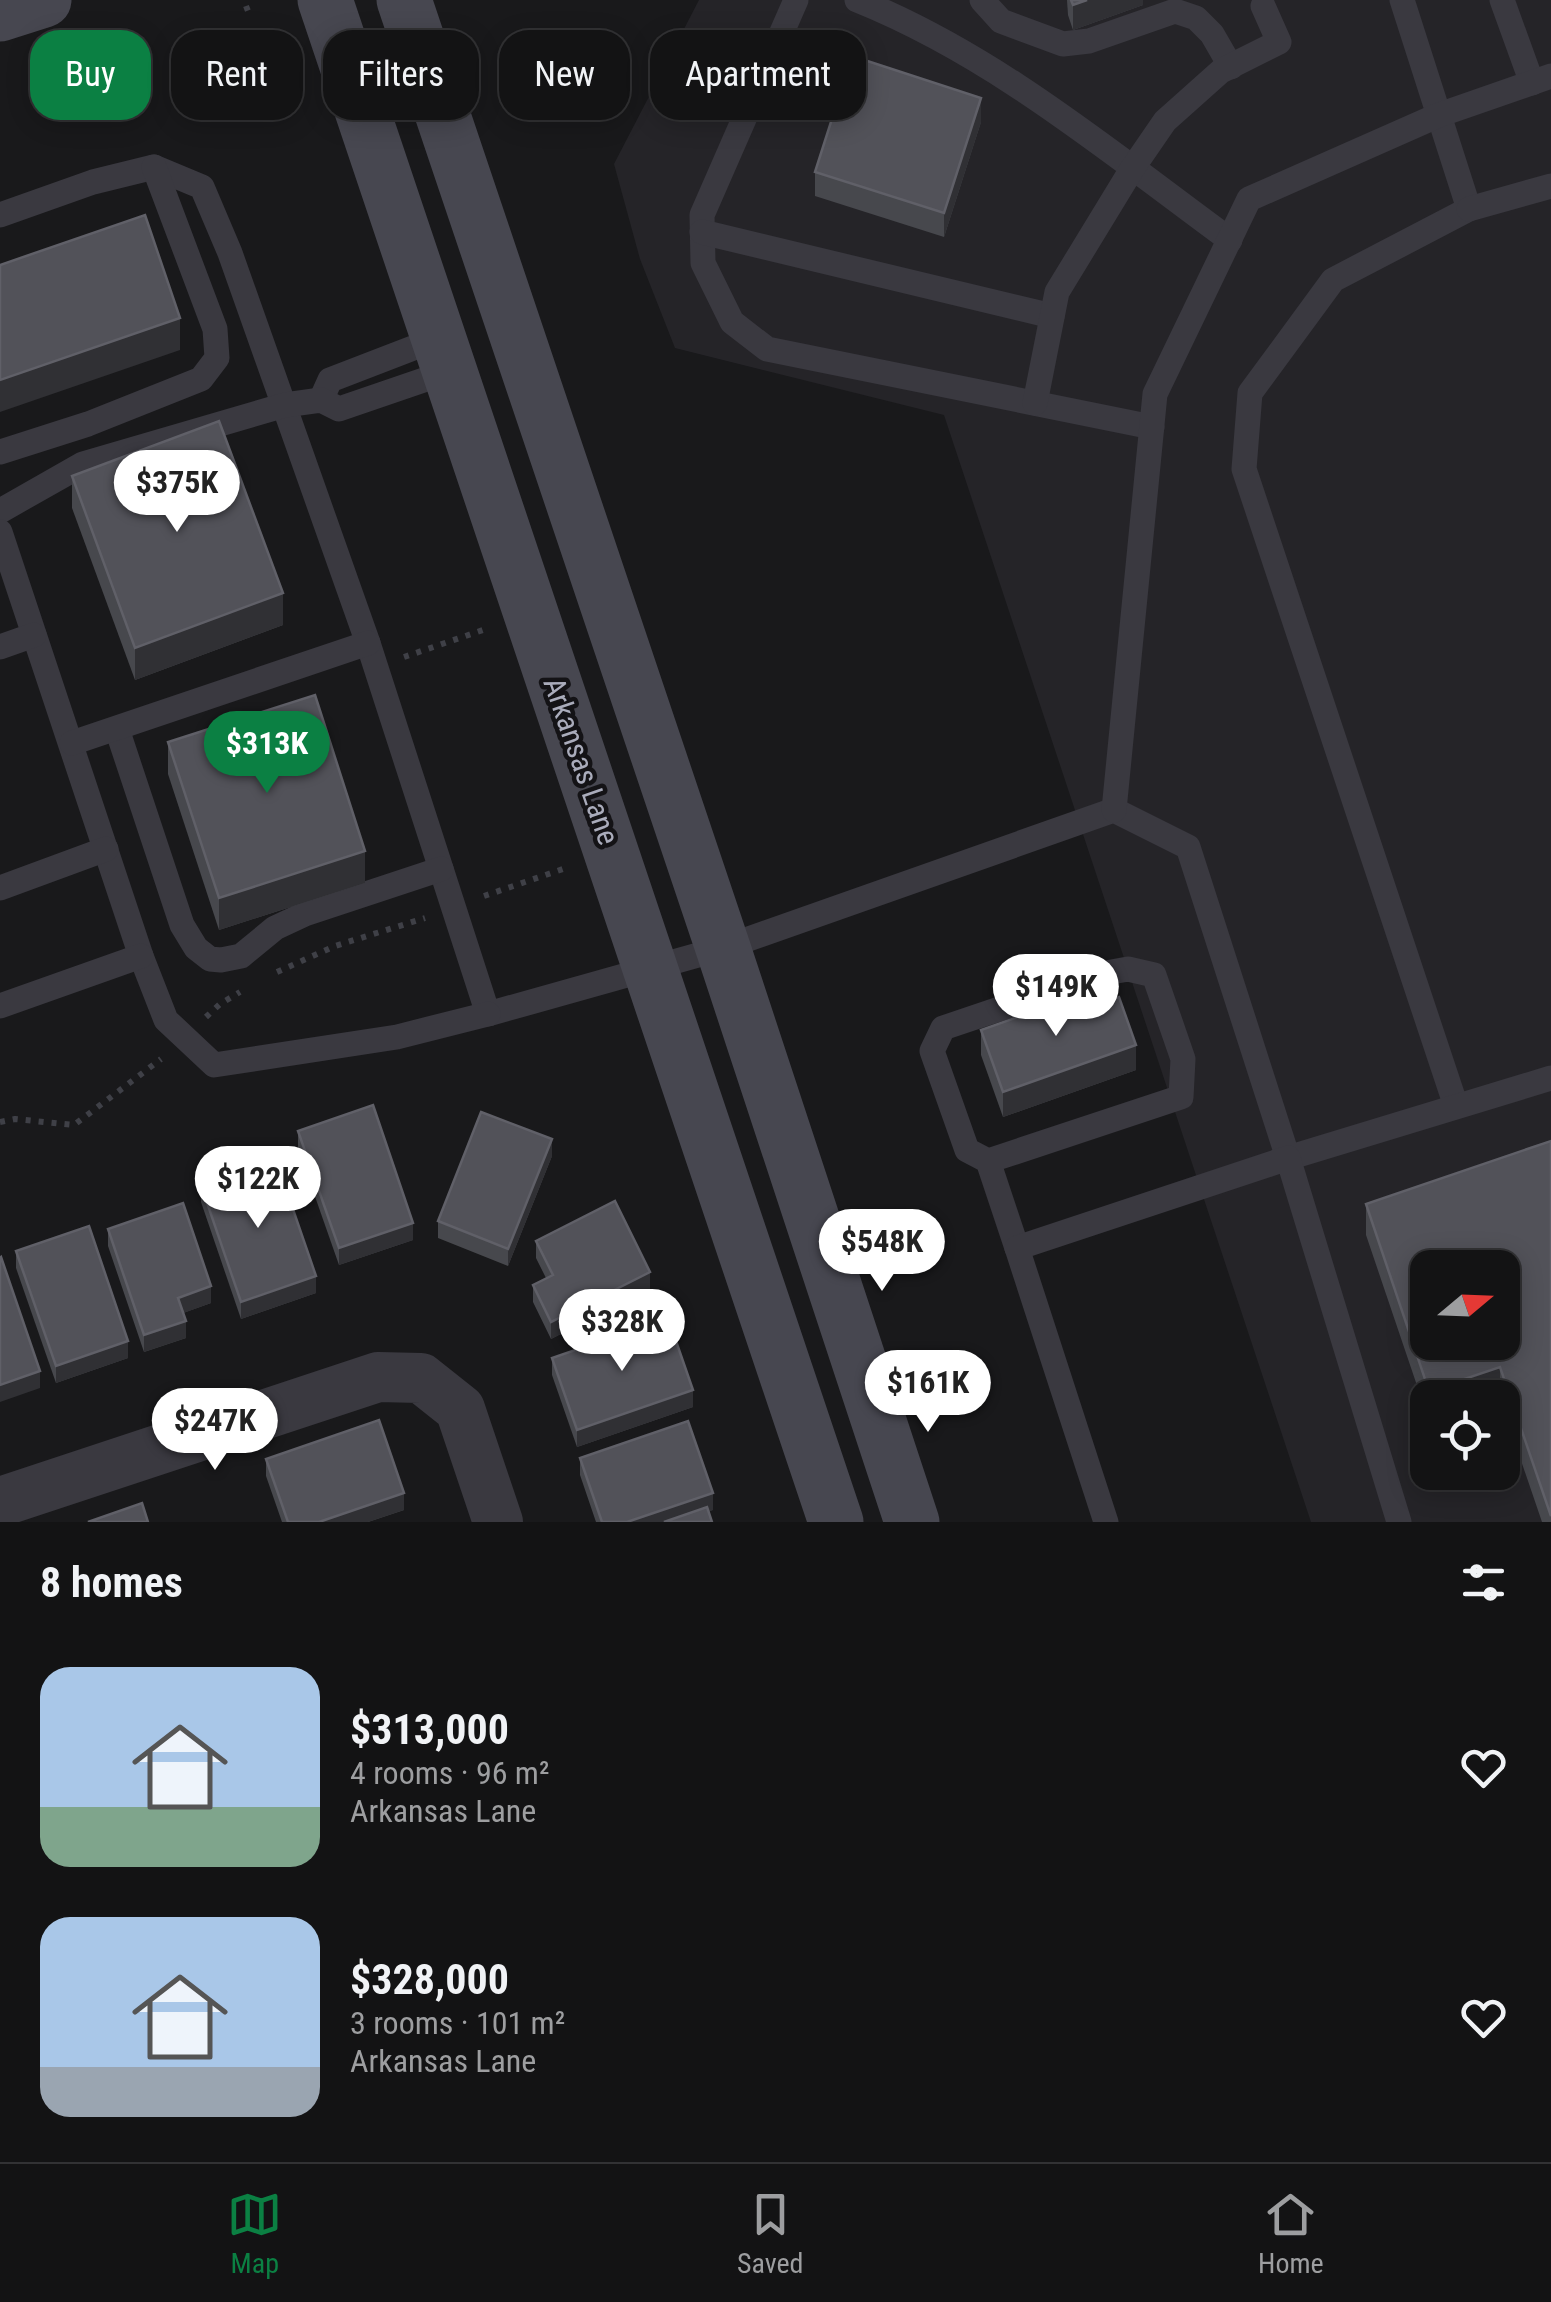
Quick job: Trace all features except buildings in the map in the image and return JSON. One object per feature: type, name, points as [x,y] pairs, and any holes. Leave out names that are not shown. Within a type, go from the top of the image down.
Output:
[{"type":"main road","points":[[0,12],[10,0]]},
{"type":"main road","points":[[0,12],[44,0]]},
{"type":"main road","name":"Arkansas Lane","points":[[325,0],[836,1522]]},
{"type":"main road","points":[[404,0],[724,948],[912,1522]]},
{"type":"street","points":[[0,1502],[378,1377],[421,1378],[460,1409],[498,1522]]},
{"type":"lane","points":[[796,0],[702,215],[703,263],[732,322],[767,349],[1152,428]]},
{"type":"lane","points":[[856,0],[906,20],[1034,97],[1230,240]]},
{"type":"lane","points":[[982,0],[1001,22],[1064,44],[1089,42],[1175,10],[1196,18],[1212,34],[1231,66]]},
{"type":"lane","points":[[1402,0],[1469,208]]},
{"type":"lane","points":[[1114,810],[1155,394],[1250,199],[1439,115],[1541,80],[1502,0]]},
{"type":"lane","points":[[1035,403],[1057,292],[1165,121],[1221,71],[1278,42],[1267,2]]},
{"type":"lane","points":[[0,452],[88,424],[201,379],[216,358],[215,329],[154,167]]},
{"type":"lane","points":[[0,215],[93,182],[154,167],[202,188],[286,406],[372,655],[488,1014]]},
{"type":"lane","points":[[1456,1106],[1244,469],[1250,393],[1333,280],[1469,208],[1551,186]]},
{"type":"lane","points":[[702,232],[1052,316]]},
{"type":"lane","points":[[0,511],[83,464],[286,406],[321,400],[330,380],[444,354]]},
{"type":"lane","points":[[0,532],[141,956],[166,1020],[214,1064],[398,1037],[651,971],[1114,810],[1188,847],[1288,1158],[1398,1522]]},
{"type":"lane","points":[[0,647],[34,635]]},
{"type":"lane","points":[[72,744],[372,655]]},
{"type":"lane","points":[[117,728],[182,925],[196,948],[210,958],[241,956],[275,928],[305,914],[441,868]]},
{"type":"lane","points":[[0,888],[106,849]]},
{"type":"lane","points":[[0,1006],[141,956]]},
{"type":"lane","points":[[988,1161],[1181,1097],[1183,1059],[1154,975],[1128,969],[1106,973],[943,1028],[932,1051],[966,1150],[988,1161],[1106,1522]]},
{"type":"lane","points":[[1017,1248],[1288,1158],[1551,1078]]},
{"type":"path","points":[[372,655],[483,630]]},
{"type":"path","points":[[479,898],[562,869]]},
{"type":"path","points":[[263,980],[335,946],[426,917]]},
{"type":"path","points":[[198,1025],[220,1004],[249,988]]},
{"type":"path","points":[[0,1122],[15,1119],[74,1125],[160,1060]]},
{"type":"shaded area","points":[[699,0],[1551,0],[1551,1522],[1311,1522],[944,415],[675,348],[640,259],[614,164],[650,95],[650,120],[866,120],[866,30],[683,30]]}]
